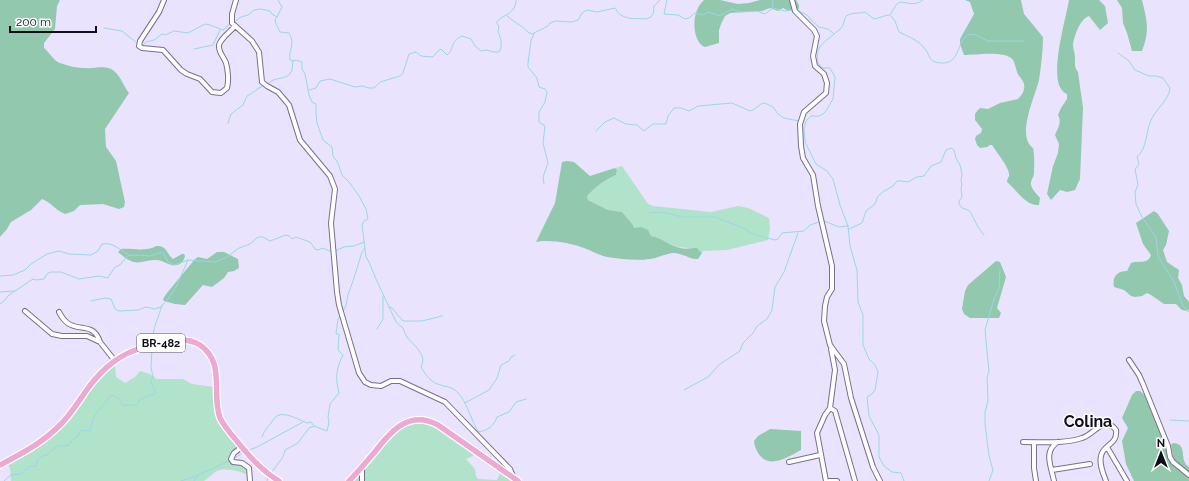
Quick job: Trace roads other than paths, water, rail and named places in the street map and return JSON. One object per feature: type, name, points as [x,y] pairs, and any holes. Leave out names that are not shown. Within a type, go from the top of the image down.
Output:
[{"type":"highway","name":"BR-482","points":[[0,465],[33,448],[64,422],[98,376],[115,361],[133,351],[173,340],[189,340],[203,347],[211,357],[216,367],[216,398],[220,417],[226,428],[252,460],[279,481]]},
{"type":"highway","points":[[349,481],[383,440],[396,428],[418,420],[428,421],[438,425],[513,476],[518,481]]},
{"type":"street","points":[[164,0],[159,12],[140,41],[139,46],[142,48],[163,50],[184,72],[200,79],[215,93],[221,93],[227,88],[226,63],[219,50],[219,46],[235,26]]},
{"type":"street","points":[[236,0],[232,14],[232,23],[252,41],[259,52],[262,82],[278,92],[289,105],[300,140],[330,176],[335,188],[331,224],[339,305],[359,373],[365,382],[371,385],[381,386],[391,381],[400,381],[446,402],[510,469],[513,476]]},
{"type":"street","points":[[792,2],[795,12],[814,30],[817,36],[813,56],[815,66],[824,74],[827,83],[826,93],[804,112],[800,124],[800,146],[803,158],[813,175],[818,206],[832,266],[832,289],[827,296],[824,321],[835,370],[830,408],[817,433],[826,481]]},
{"type":"street","points":[[25,311],[52,334],[62,336],[87,336],[100,342]]},
{"type":"street","points":[[59,312],[68,324],[91,330],[97,335],[100,342],[115,361]]},
{"type":"street","points":[[830,345],[844,364],[850,398],[873,467],[880,481]]},
{"type":"street","points":[[1129,360],[1141,379],[1168,446],[1170,457],[1173,462],[1189,475]]},
{"type":"street","points":[[830,408],[835,411],[855,481]]},
{"type":"street","points":[[1023,442],[1059,442],[1084,438],[1098,427],[1106,424],[1114,426],[1117,434],[1114,441],[1102,452],[1100,462],[1106,481]]},
{"type":"street","points":[[1034,442],[1034,468],[1036,481]]},
{"type":"street","points":[[1054,481],[1049,452],[1053,445],[1059,442]]},
{"type":"street","points":[[242,447],[234,453],[231,459],[233,462],[242,463],[249,468],[250,481]]},
{"type":"street","points":[[1107,447],[1123,471],[1127,481]]},
{"type":"street","points":[[789,462],[820,455]]},
{"type":"street","points":[[1052,470],[1090,464]]},
{"type":"street","points":[[362,466],[362,481]]},
{"type":"street","points":[[829,481],[837,481]]},
{"type":"waterway","points":[[268,84],[272,80],[289,75],[292,70],[293,61],[290,60],[292,44],[291,37],[289,33],[280,32],[276,24],[275,19],[282,7],[278,0]]},
{"type":"waterway","points":[[309,90],[316,88],[320,81],[330,79],[355,87],[363,86],[374,88],[380,82],[400,76],[403,73],[409,54],[416,52],[421,56],[433,57],[441,49],[447,55],[455,41],[462,36],[471,39],[475,46],[481,51],[486,50],[499,52],[501,42],[497,21],[510,13],[516,4],[516,0]]},
{"type":"waterway","points":[[507,16],[532,34],[555,21],[572,22],[578,20],[582,13],[587,10],[597,12],[615,8],[624,17],[646,19],[652,15],[654,6],[660,0]]},
{"type":"waterway","points":[[667,0],[664,14],[678,15],[685,19],[689,18],[695,13],[703,15],[708,12],[720,16],[732,9],[740,12],[757,11],[765,14],[773,8],[785,11],[794,10]]},
{"type":"waterway","points":[[772,9],[773,0]]},
{"type":"waterway","points":[[904,481],[901,473],[892,472],[884,466],[879,457],[879,435],[869,416],[867,397],[875,390],[878,372],[875,365],[869,359],[863,345],[863,315],[858,302],[857,270],[850,246],[848,226],[840,205],[833,179],[827,171],[816,164],[805,142],[804,128],[806,121],[811,116],[819,116],[823,114],[833,99],[835,77],[830,68],[823,68],[818,64],[817,58],[819,49],[823,43],[842,27],[846,16],[865,12],[874,19],[890,15],[896,5],[900,2],[915,4],[923,0]]},
{"type":"waterway","points":[[233,23],[254,10],[261,9],[270,11],[277,17]]},
{"type":"waterway","points":[[797,10],[807,15],[819,27],[828,29],[833,33]]},
{"type":"waterway","points":[[891,16],[895,21],[899,32],[920,43],[932,60],[937,63],[949,62],[953,59],[964,38],[968,35],[974,34],[988,41],[1024,41]]},
{"type":"waterway","points":[[140,44],[143,45],[162,34],[165,35],[174,31],[188,33],[205,24],[223,30],[230,24]]},
{"type":"waterway","points":[[104,28],[122,31],[137,43]]},
{"type":"waterway","points":[[194,49],[213,45],[220,30]]},
{"type":"waterway","points":[[534,34],[531,41],[528,67],[537,78],[539,87],[545,89],[547,92],[545,102],[539,112],[539,122],[545,126],[543,143],[548,163],[543,177],[544,184]]},
{"type":"waterway","points":[[1118,53],[1129,61],[1135,70],[1149,76],[1163,78],[1170,88],[1167,97],[1149,124],[1145,145],[1137,157],[1139,164],[1135,169],[1138,185],[1135,192],[1136,204],[1142,217],[1156,237],[1158,256],[1174,282],[1183,306],[1189,312]]},
{"type":"waterway","points":[[293,61],[296,60],[302,62],[302,69],[305,74],[309,95],[312,102],[316,104],[317,123],[323,140],[332,147],[333,156],[338,163],[342,175],[359,196],[366,209],[368,219],[364,221],[362,225],[366,257],[396,322],[403,328],[407,337],[421,354],[423,358],[421,366],[425,374],[434,383],[451,388],[462,397],[479,432],[490,427],[497,417],[509,412],[516,402],[526,399]]},
{"type":"waterway","points":[[228,123],[231,114],[243,105],[247,96],[263,86]]},
{"type":"waterway","points":[[596,131],[605,122],[614,118],[626,124],[637,125],[644,131],[653,124],[666,124],[668,116],[674,108],[681,108],[689,111],[698,106],[732,103],[750,111],[765,103],[773,107],[778,114],[784,118],[799,121]]},
{"type":"waterway","points":[[849,229],[862,223],[866,211],[875,204],[878,196],[884,191],[893,186],[897,181],[908,182],[917,177],[924,176],[931,166],[941,162],[946,150],[951,148],[954,150],[962,174],[962,197],[959,204],[962,208],[971,213],[984,235]]},
{"type":"waterway","points":[[649,213],[662,212],[682,217],[715,217],[741,227],[753,234],[775,240],[778,239],[782,233],[804,231],[810,225],[819,222]]},
{"type":"waterway","points":[[824,221],[839,227],[848,226]]},
{"type":"waterway","points":[[684,390],[708,377],[720,364],[740,351],[743,343],[753,333],[757,326],[767,319],[772,310],[775,287],[784,272],[798,233]]},
{"type":"waterway","points":[[0,304],[9,295],[33,279],[44,279],[47,274],[51,272],[61,272],[79,279],[99,276],[108,278],[114,268],[121,264],[127,256],[150,256],[162,252],[168,262],[174,265],[188,260],[215,262],[227,257],[239,248],[250,244],[258,237],[263,237],[270,241],[286,235],[292,239],[296,237],[310,242],[315,249],[318,250],[323,248],[332,252]]},
{"type":"waterway","points":[[335,251],[364,242]]},
{"type":"waterway","points":[[0,276],[13,275],[25,270],[31,264],[47,254],[59,251],[69,254],[91,255],[98,251],[102,244],[110,244],[129,255]]},
{"type":"waterway","points":[[342,312],[346,305],[362,252],[365,248]]},
{"type":"waterway","points":[[91,301],[105,298],[111,299],[115,309],[119,311],[138,310],[146,307],[155,309],[161,307],[176,287],[188,260]]},
{"type":"waterway","points":[[989,481],[993,470],[989,456],[985,424],[985,412],[988,401],[987,377],[989,372],[985,330],[994,299],[999,288],[1000,270]]},
{"type":"waterway","points":[[0,292],[15,291]]},
{"type":"waterway","points":[[377,329],[383,319],[383,296]]},
{"type":"waterway","points":[[152,343],[162,305]]},
{"type":"waterway","points":[[390,307],[403,321],[422,321],[442,316]]},
{"type":"waterway","points":[[262,437],[274,419],[280,415],[292,416],[307,423],[311,422],[314,426],[327,431],[330,404],[339,393],[337,373],[343,355],[338,350],[339,334],[336,334],[338,319],[341,315]]},
{"type":"waterway","points":[[4,481],[11,475],[21,474],[29,466],[36,466],[37,461],[42,456],[47,455],[58,446],[69,445],[74,438],[77,437],[81,430],[90,430],[94,417],[110,396],[114,396],[119,399],[123,405],[136,405],[138,404],[139,400],[156,393],[151,382],[153,376],[151,368],[152,348]]},
{"type":"waterway","points":[[465,403],[489,390],[497,378],[501,365],[509,361],[511,357],[515,355]]},
{"type":"waterway","points":[[1170,420],[1189,421]]},
{"type":"waterway","points":[[247,451],[303,422]]},
{"type":"waterway","points":[[271,473],[283,457],[285,450],[298,443],[309,428],[314,426]]},
{"type":"waterway","points":[[233,459],[244,452]]},
{"type":"waterway","points":[[181,481],[231,460]]},
{"type":"waterway","points":[[194,481],[198,476]]},
{"type":"waterway","points":[[267,481],[268,477]]},
{"type":"district","name":"Colina","points":[[1088,421]]}]
